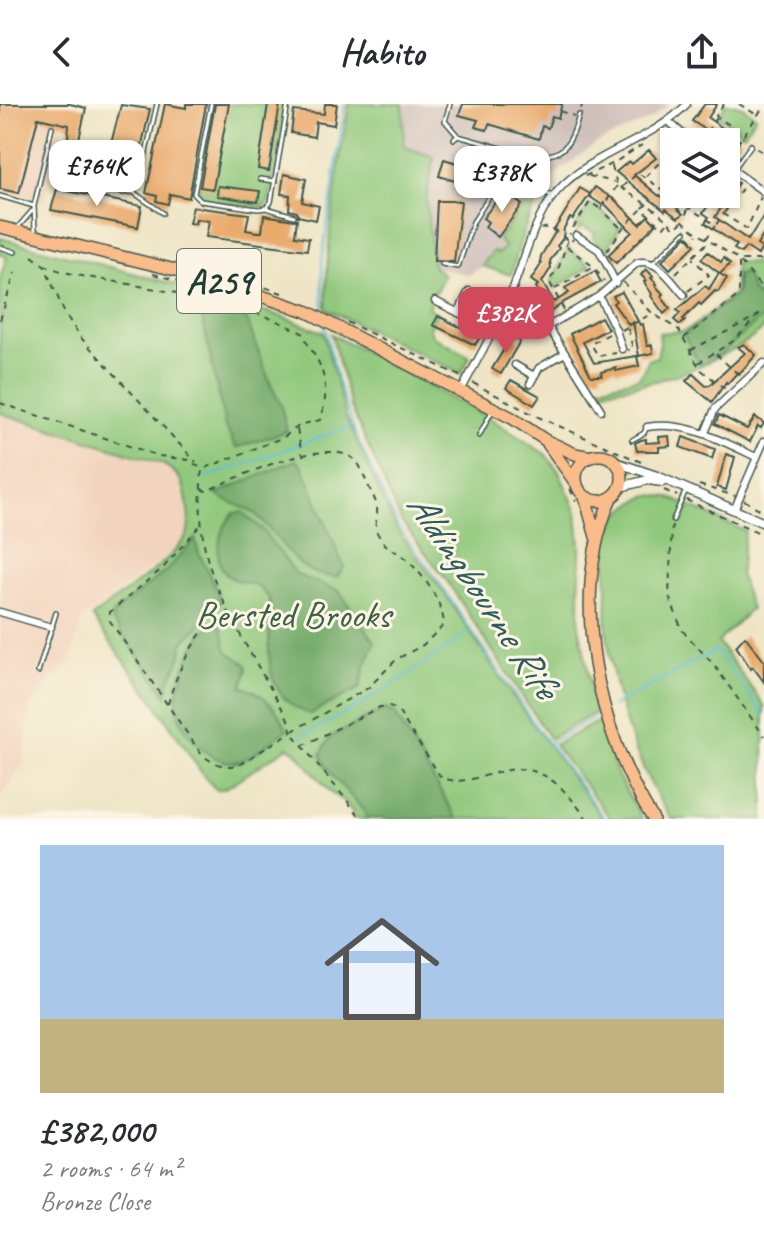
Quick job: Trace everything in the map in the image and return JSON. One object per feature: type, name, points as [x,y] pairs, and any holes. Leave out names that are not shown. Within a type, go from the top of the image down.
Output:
[{"type":"highway","name":"A259","points":[[6,229],[204,277],[339,322],[545,440],[575,454],[591,457]]},
{"type":"highway","name":"A259","points":[[545,440],[576,484]]},
{"type":"highway","points":[[596,537],[585,497],[576,484],[577,471],[591,457],[603,456],[615,462],[621,474],[620,487],[611,498],[596,537],[592,615],[600,690],[624,766],[653,819]]},
{"type":"highway","points":[[585,497],[598,501],[611,498]]},
{"type":"street","points":[[461,391],[509,299],[534,228],[553,196],[578,172],[668,121],[687,104]]},
{"type":"street","points":[[668,121],[676,128]]},
{"type":"street","points":[[740,175],[764,192]]},
{"type":"street","points":[[576,235],[599,250],[617,280]]},
{"type":"street","points":[[547,327],[599,296],[637,263],[653,263],[684,295]]},
{"type":"street","points":[[458,313],[469,291],[485,298]]},
{"type":"street","points":[[599,296],[623,350]]},
{"type":"street","points":[[509,299],[547,327],[601,410]]},
{"type":"street","points":[[435,301],[493,330]]},
{"type":"street","points":[[515,365],[532,380],[539,368],[565,353]]},
{"type":"street","points":[[705,433],[715,409],[764,363]]},
{"type":"street","points":[[647,427],[671,425],[705,433],[756,457]]},
{"type":"street","points":[[734,510],[764,441]]},
{"type":"street","points":[[615,462],[671,483]]},
{"type":"street","points":[[620,487],[648,480],[690,487],[764,523]]},
{"type":"street","points":[[0,612],[51,627]]},
{"type":"lane","points":[[133,192],[139,183],[157,104]]},
{"type":"lane","points":[[211,104],[194,194],[201,201],[266,208],[294,216]]},
{"type":"lane","points":[[266,208],[271,202],[288,104]]},
{"type":"lane","points":[[450,104],[445,121],[456,137],[548,157],[562,152],[570,142],[579,116]]},
{"type":"lane","points":[[6,229],[23,224],[32,211],[52,127]]},
{"type":"lane","points":[[740,160],[751,145]]},
{"type":"lane","points":[[442,264],[458,267],[466,238],[501,178],[508,150]]},
{"type":"lane","points":[[501,178],[553,196]]},
{"type":"lane","points":[[260,179],[275,181]]},
{"type":"lane","points":[[61,181],[133,192],[163,213]]},
{"type":"lane","points":[[0,196],[34,206]]},
{"type":"lane","points":[[32,211],[33,227],[43,238]]},
{"type":"lane","points":[[653,263],[685,232]]},
{"type":"lane","points":[[0,247],[15,252]]},
{"type":"lane","points":[[479,436],[493,408]]},
{"type":"lane","points":[[632,440],[644,433],[647,427]]},
{"type":"lane","points":[[673,520],[690,487]]},
{"type":"lane","points":[[38,672],[56,613]]},
{"type":"path","points":[[560,111],[579,116],[582,104]]},
{"type":"path","points":[[710,128],[724,104]]},
{"type":"path","points":[[739,104],[758,116]]},
{"type":"path","points":[[740,141],[764,106]]},
{"type":"path","points":[[717,117],[744,135]]},
{"type":"path","points":[[578,181],[647,141]]},
{"type":"path","points":[[751,145],[764,154]]},
{"type":"path","points":[[601,209],[616,184],[612,164]]},
{"type":"path","points":[[645,177],[660,165]]},
{"type":"path","points":[[622,187],[638,173],[660,187]]},
{"type":"path","points":[[585,176],[622,187],[675,228],[683,221],[689,208],[716,225]]},
{"type":"path","points":[[670,279],[708,240],[748,180]]},
{"type":"path","points":[[723,214],[747,229],[764,192]]},
{"type":"path","points":[[576,235],[573,229],[590,202],[622,229]]},
{"type":"path","points":[[603,257],[622,229],[647,204]]},
{"type":"path","points":[[642,209],[663,228],[668,223]]},
{"type":"path","points":[[657,222],[663,217]]},
{"type":"path","points":[[548,227],[540,229],[546,220],[548,227],[571,242]]},
{"type":"path","points":[[683,221],[739,260],[764,291]]},
{"type":"path","points":[[685,232],[692,240],[698,234]]},
{"type":"path","points":[[566,239],[559,267],[549,281],[567,315]]},
{"type":"path","points":[[566,246],[594,267],[605,283],[617,280],[652,313],[679,330],[697,364],[732,394]]},
{"type":"path","points":[[32,256],[64,273],[189,297],[243,311],[304,334],[327,388],[320,420],[202,469]]},
{"type":"path","points":[[684,295],[709,275],[692,258]]},
{"type":"path","points":[[739,260],[764,260]]},
{"type":"path","points":[[683,338],[739,295],[739,260]]},
{"type":"path","points":[[44,265],[65,314],[82,339],[202,469]]},
{"type":"path","points":[[554,289],[594,267]]},
{"type":"path","points":[[0,320],[15,273]]},
{"type":"path","points":[[150,274],[215,291]]},
{"type":"path","points":[[697,364],[735,340],[764,310]]},
{"type":"path","points":[[627,327],[633,349],[598,356],[591,344],[652,313]]},
{"type":"path","points":[[690,351],[757,316]]},
{"type":"path","points":[[339,322],[467,380],[536,416],[642,462]]},
{"type":"path","points":[[715,353],[746,381]]},
{"type":"path","points":[[0,403],[159,456],[197,464]]},
{"type":"path","points":[[297,427],[303,455]]},
{"type":"path","points":[[200,489],[206,491],[293,456],[344,452],[358,461],[379,510],[375,528],[379,537],[384,545],[405,559],[424,581],[441,608],[444,625],[423,645],[397,659],[368,688],[239,765],[220,765],[202,755],[110,621],[110,612],[164,567],[203,522]]},
{"type":"path","points":[[202,469],[200,489],[209,565],[225,602],[290,723],[291,732],[362,819]]},
{"type":"path","points":[[690,487],[739,497],[764,512]]},
{"type":"path","points":[[673,520],[669,596],[682,630],[706,660],[714,665],[764,736]]},
{"type":"path","points":[[168,706],[176,678],[193,642],[225,602]]},
{"type":"path","points":[[302,746],[380,707],[390,706],[398,711],[440,776],[460,781],[520,769],[539,774],[562,787],[587,819]]},
{"type":"shaded area","points":[[0,104],[67,104],[43,201],[0,191]]},
{"type":"shaded area","points":[[403,104],[669,104],[651,119],[595,144],[548,180],[524,229],[511,275],[483,266],[469,275],[433,266],[426,199],[434,157],[404,147]]},
{"type":"shaded area","points":[[0,415],[169,469],[182,482],[188,526],[183,540],[171,552],[83,619],[69,663],[51,679],[30,707],[24,762],[0,800]]},
{"type":"green space","points":[[213,104],[286,104],[267,205],[259,207],[210,201],[198,194]]},
{"type":"green space","points":[[349,104],[403,104],[404,147],[434,157],[426,199],[433,266],[444,275],[428,307],[437,313],[429,329],[434,337],[470,357],[461,374],[326,309],[330,232]]},
{"type":"green space","points":[[725,104],[737,104],[756,116],[744,134],[740,128],[719,117]]},
{"type":"green space","points":[[508,185],[531,190],[538,199],[524,229],[511,275],[482,266],[493,251],[498,254],[505,247],[498,240],[522,206],[500,188]]},
{"type":"green space","points":[[590,204],[620,228],[606,251],[593,238],[595,233],[582,226],[579,230],[575,227]]},
{"type":"green space","name":"Bersted Brooks","points":[[0,238],[185,287],[323,332],[346,417],[397,530],[603,819],[357,819],[345,802],[331,793],[288,747],[226,788],[217,790],[206,779],[92,617],[158,567],[181,544],[189,523],[183,484],[174,471],[162,464],[0,413],[0,278],[7,257],[0,254]]},
{"type":"green space","points":[[568,248],[591,266],[555,288],[551,282]]},
{"type":"green space","points":[[764,256],[764,328],[755,336],[718,358],[679,374],[639,385],[596,391],[595,388],[639,378],[649,359],[657,357],[659,333],[684,331],[694,326],[735,293],[735,262],[757,263]]},
{"type":"green space","points":[[745,273],[753,293],[764,301],[764,317],[719,355],[700,365],[684,335],[737,293],[737,275]]},
{"type":"green space","points":[[199,303],[241,314],[247,320],[281,405],[287,431],[236,448],[225,426]]},
{"type":"green space","points":[[331,334],[491,419],[545,454],[558,470],[577,512],[580,545],[579,626],[596,712],[550,739],[447,581],[401,521],[351,407]]},
{"type":"green space","points":[[296,460],[302,465],[344,567],[337,577],[310,571],[291,555],[255,514],[216,494]]},
{"type":"green space","points":[[649,495],[669,497],[745,531],[740,575],[751,609],[718,642],[764,705],[764,819],[671,819],[629,734],[616,689],[607,635],[606,552],[611,528],[618,516]]},
{"type":"green space","points":[[242,512],[262,529],[297,575],[339,591],[375,642],[360,688],[310,714],[292,705],[273,680],[269,649],[269,598],[255,585],[228,576],[221,566],[218,550],[225,526],[234,513]]},
{"type":"green space","points":[[195,539],[220,597],[211,613],[183,643],[180,659],[168,683],[167,696],[112,620],[113,614],[167,570]]},
{"type":"green space","points":[[215,622],[222,628],[227,651],[246,664],[242,687],[256,692],[269,702],[287,730],[240,761],[230,762],[208,754],[183,725],[177,705],[188,659],[201,636]]},
{"type":"green space","points":[[385,709],[394,712],[457,819],[368,819],[325,764],[321,754],[330,737]]},
{"type":"green space","points":[[599,721],[618,776],[642,819],[611,819],[554,745]]},
{"type":"building","points":[[0,104],[70,104],[86,108],[76,153],[67,151],[69,125],[38,118],[19,193],[0,189]]},
{"type":"building","points":[[165,104],[186,108],[186,104],[206,104],[189,198],[170,194],[168,204],[156,201],[157,196],[146,193]]},
{"type":"building","points":[[215,104],[229,104],[213,189],[200,187]]},
{"type":"building","points":[[268,104],[280,104],[269,171],[258,169]]},
{"type":"building","points":[[325,104],[337,104],[334,125],[316,122],[314,137],[291,133],[294,111],[324,114]]},
{"type":"building","points":[[463,104],[562,104],[558,118],[552,116],[548,128],[542,126],[539,139],[489,124],[487,130],[475,127],[478,120],[459,115]]},
{"type":"building","points":[[705,104],[717,104],[708,118],[723,128],[703,128],[692,121]]},
{"type":"building","points":[[121,105],[150,109],[137,166],[107,159]]},
{"type":"building","points":[[649,150],[656,158],[634,175],[660,195],[660,207],[616,172],[629,161],[632,164]]},
{"type":"building","points":[[444,159],[489,173],[484,190],[439,176]]},
{"type":"building","points":[[69,164],[125,176],[122,186],[66,174]]},
{"type":"building","points":[[284,174],[306,179],[302,202],[319,206],[316,220],[298,216],[297,212],[289,210],[290,195],[281,194]]},
{"type":"building","points":[[218,186],[260,191],[258,202],[217,196]]},
{"type":"building","points":[[595,187],[615,200],[640,224],[648,216],[656,224],[616,263],[608,255],[632,232],[604,203],[602,205],[589,196]]},
{"type":"building","points":[[580,188],[590,194],[564,228],[563,238],[557,246],[559,248],[550,261],[551,268],[542,282],[554,302],[569,293],[565,288],[595,271],[601,282],[548,314],[536,287],[538,285],[531,280],[542,263],[541,256],[554,230]]},
{"type":"building","points":[[57,189],[142,206],[138,227],[51,210]]},
{"type":"building","points":[[504,191],[522,205],[498,237],[485,227],[488,222],[483,218]]},
{"type":"building","points":[[437,201],[461,201],[454,262],[434,261]]},
{"type":"building","points":[[193,207],[249,214],[246,230],[257,232],[262,232],[264,215],[297,219],[295,236],[309,238],[307,250],[206,237],[209,221],[196,219],[195,224],[189,223]]},
{"type":"building","points":[[661,208],[677,208],[683,214],[678,218]]},
{"type":"building","points":[[706,208],[721,208],[715,217],[748,240],[764,215],[764,234],[757,245],[762,248],[758,255],[746,247],[741,253],[734,249],[737,245],[705,223],[709,217],[703,213]]},
{"type":"building","points":[[687,236],[695,245],[670,269],[662,261]]},
{"type":"building","points":[[708,252],[721,262],[724,258],[730,264],[720,274],[727,278],[718,292],[715,291],[701,305],[699,303],[680,325],[674,320],[680,313],[677,310],[705,286],[709,289],[719,273],[701,259]]},
{"type":"building","points":[[646,269],[670,308],[664,314],[641,275]]},
{"type":"building","points":[[622,292],[640,325],[643,324],[647,346],[652,345],[653,353],[639,356],[633,322],[629,325],[613,303],[616,301],[613,296]]},
{"type":"building","points":[[438,316],[480,337],[475,345],[433,325]]},
{"type":"building","points":[[601,317],[608,329],[583,342],[594,363],[637,356],[639,366],[616,371],[616,368],[601,372],[602,376],[591,376],[570,334]]},
{"type":"building","points":[[512,336],[520,341],[501,374],[492,369]]},
{"type":"building","points":[[744,344],[756,355],[739,374],[726,382],[712,402],[686,381],[693,374],[706,386],[710,385],[745,353],[738,347]]},
{"type":"building","points":[[511,380],[540,396],[534,405],[506,388]]},
{"type":"building","points":[[719,415],[747,429],[755,417],[764,423],[761,428],[758,426],[750,442],[715,424]]},
{"type":"building","points":[[669,436],[670,446],[659,447],[659,451],[637,451],[635,443],[641,440],[646,439],[646,443],[660,442],[659,437]]},
{"type":"building","points":[[683,437],[715,449],[712,459],[680,447]]},
{"type":"building","points":[[726,454],[735,457],[726,490],[717,487]]},
{"type":"building","points":[[745,636],[764,661],[764,682],[736,646]]},
{"type":"waterway","name":"Aldingbourne Rife","points":[[323,314],[322,261],[345,104]]},
{"type":"waterway","name":"Aldingbourne Rife","points":[[324,324],[337,380],[356,435],[399,528],[537,728],[605,819]]},
{"type":"waterway","points":[[205,478],[351,426]]},
{"type":"waterway","points":[[300,736],[367,701],[471,631]]},
{"type":"waterway","points":[[613,706],[716,650],[764,715]]},
{"type":"waterway","points":[[550,743],[597,715]]}]
